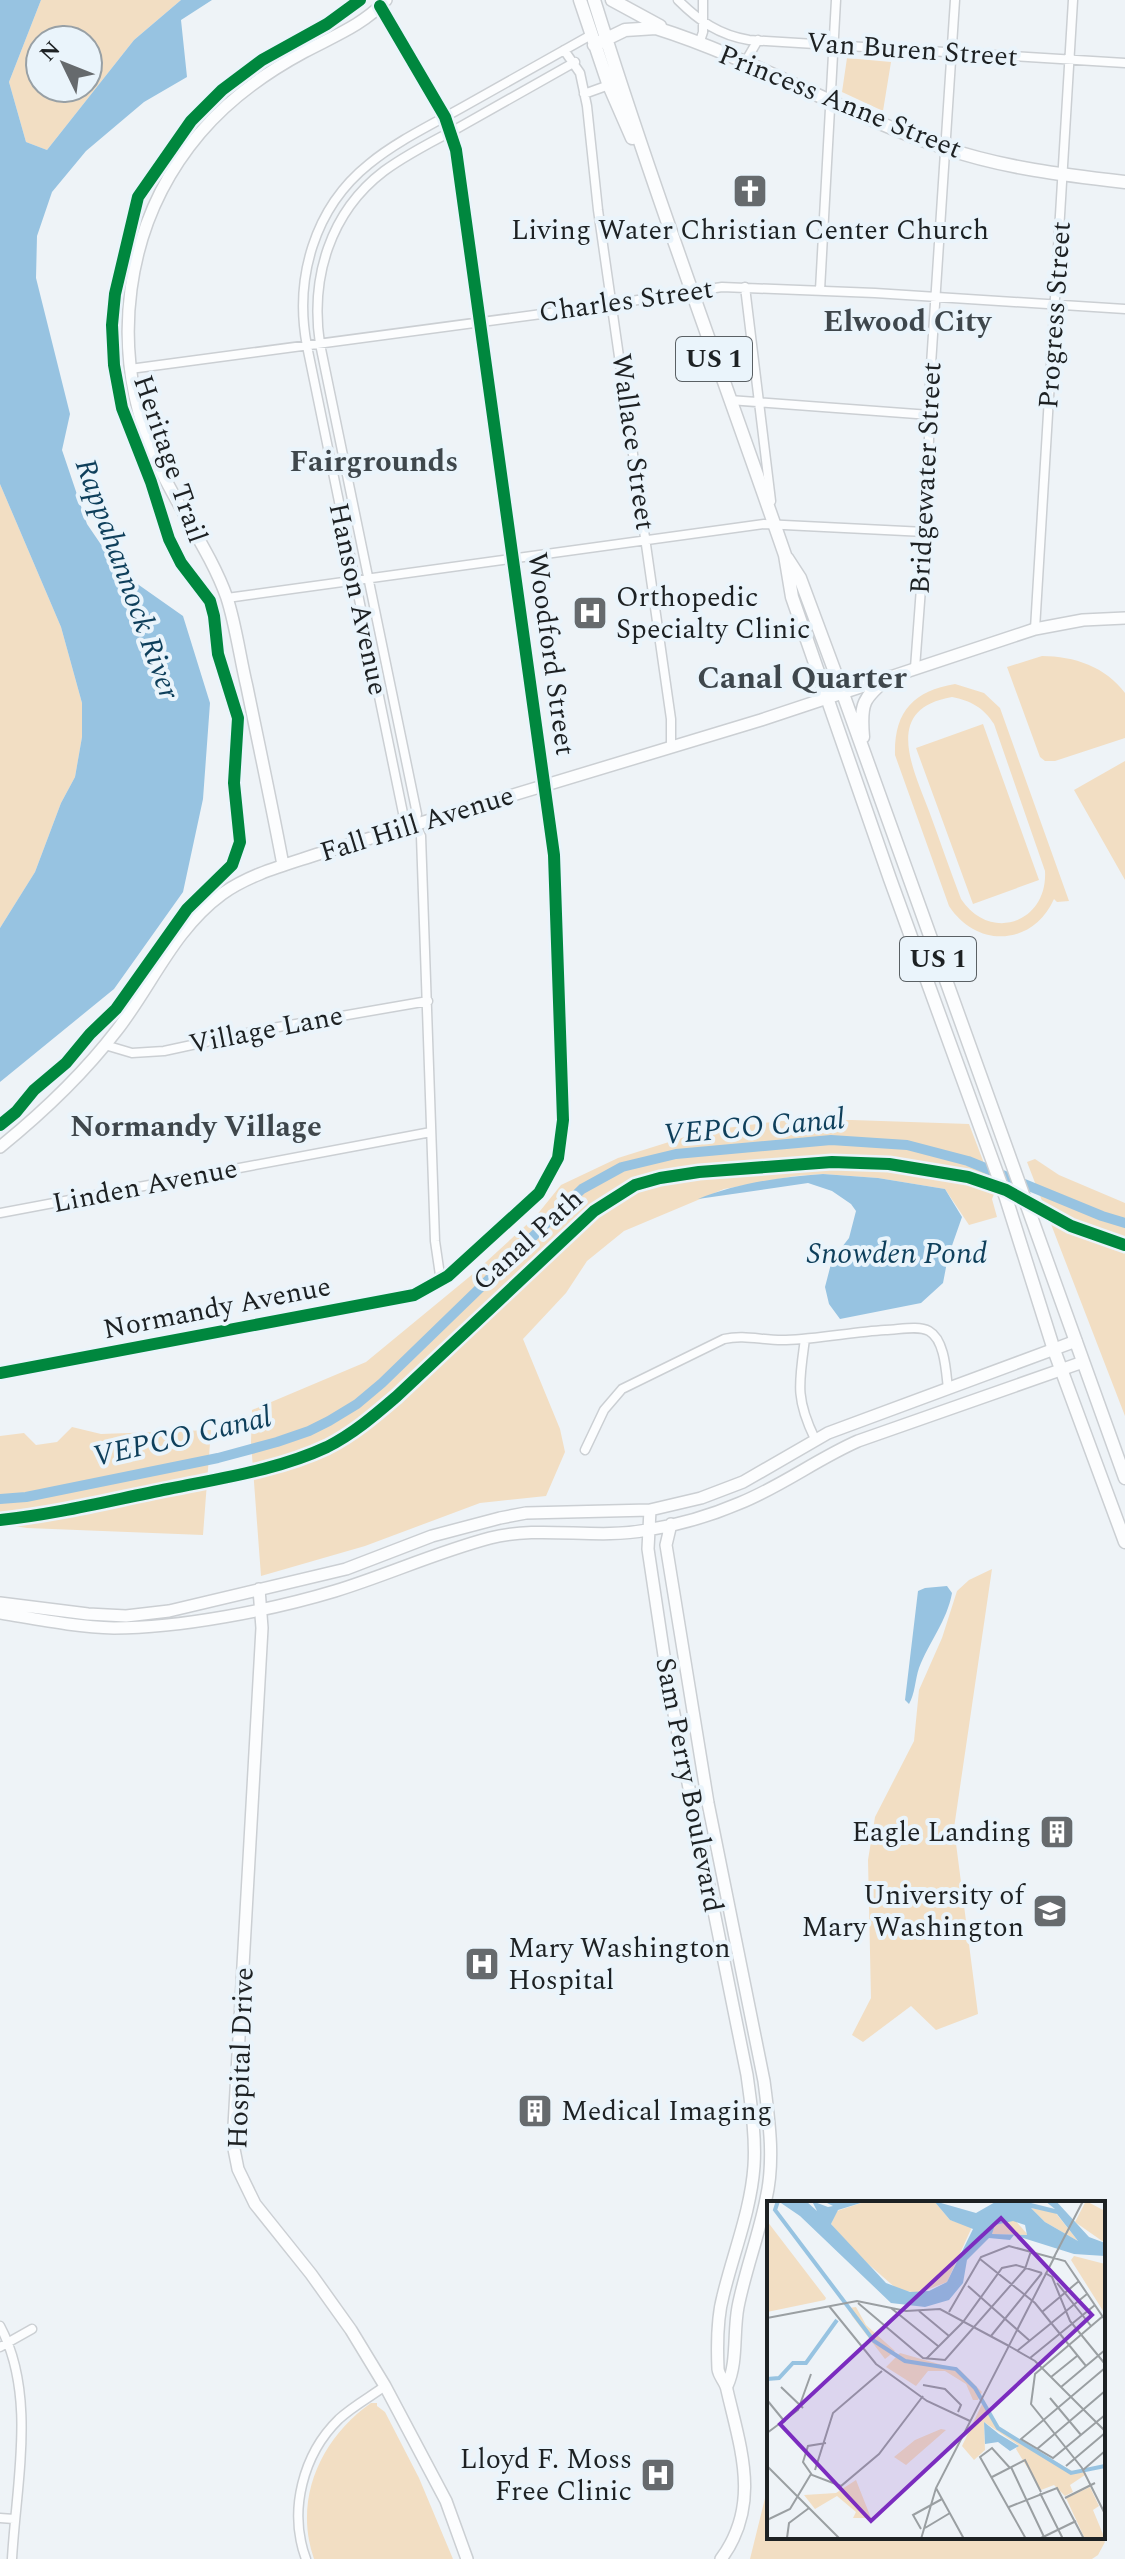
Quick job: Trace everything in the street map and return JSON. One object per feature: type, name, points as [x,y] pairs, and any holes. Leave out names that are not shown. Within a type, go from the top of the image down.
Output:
[{"type":"main road","name":"US 1","points":[[580,0],[646,161],[785,555],[792,597],[1006,1198],[1054,1350],[1125,1542]]},
{"type":"main road","name":"US 1","points":[[594,0],[597,40],[609,85],[623,123],[646,161]]},
{"type":"main road","points":[[612,0],[670,32]]},
{"type":"main road","name":"Princess Anne Street","points":[[597,40],[634,27],[656,28],[947,149],[1063,175],[1125,182]]},
{"type":"main road","name":"US 1","points":[[785,555],[800,578],[842,691],[1125,1478]]},
{"type":"main road","points":[[865,756],[861,717],[863,703],[870,692],[889,677]]},
{"type":"street","name":"Van Buren Street","points":[[678,0],[703,23],[736,38],[1125,63]]},
{"type":"street","points":[[699,44],[703,0]]},
{"type":"street","points":[[820,290],[836,0]]},
{"type":"street","name":"Bridgewater Street","points":[[915,668],[955,0]]},
{"type":"street","name":"Progress Street","points":[[1035,629],[1073,0]]},
{"type":"street","points":[[283,865],[227,598],[154,455],[135,399],[126,324],[131,278],[146,226],[167,180],[181,156],[216,115],[255,82],[357,23],[383,3]]},
{"type":"street","name":"Woodford Street","points":[[383,3],[452,131],[554,855],[563,1104],[558,1158],[539,1193],[441,1282]]},
{"type":"street","name":"Hanson Avenue","points":[[441,1282],[435,1241],[421,836],[415,824],[404,818],[354,582],[307,346],[302,303],[305,275],[314,240],[329,210],[345,187],[368,165],[400,143],[564,50],[597,40]]},
{"type":"street","points":[[744,64],[758,40]]},
{"type":"street","name":"Wallace Street","points":[[564,50],[575,62],[584,94],[671,719],[671,745]]},
{"type":"street","name":"Hanson Avenue","points":[[415,824],[417,814],[320,344],[317,321],[319,277],[341,219],[362,191],[383,172],[575,62]]},
{"type":"street","points":[[584,94],[609,85]]},
{"type":"street","points":[[745,287],[773,523]]},
{"type":"street","name":"Charles Street","points":[[130,369],[690,290],[745,287],[820,290],[1125,309]]},
{"type":"street","points":[[729,400],[930,415]]},
{"type":"street","points":[[227,598],[773,523],[925,532]]},
{"type":"street","name":"Fall Hill Avenue","points":[[0,1147],[37,1115],[105,1045],[194,919],[224,892],[247,879],[415,824],[761,720],[1035,629],[1083,620],[1125,618]]},
{"type":"street","name":"Village Lane","points":[[105,1045],[132,1053],[164,1051],[250,1032],[428,1001]]},
{"type":"street","name":"Linden Avenue","points":[[0,1213],[431,1132]]},
{"type":"street","name":"Normandy Avenue","points":[[0,1373],[414,1295],[441,1282]]},
{"type":"street","points":[[585,1450],[613,1396],[639,1378],[724,1339],[748,1336],[768,1340],[805,1339],[878,1331],[926,1330],[935,1337],[945,1361],[948,1389]]},
{"type":"street","points":[[805,1339],[800,1404],[815,1439]]},
{"type":"street","points":[[0,1603],[126,1616],[169,1611],[346,1569],[432,1536],[500,1518],[526,1513],[650,1510],[701,1498],[743,1482],[815,1439],[1076,1341]]},
{"type":"street","points":[[0,1613],[114,1628],[182,1622],[261,1609],[333,1591],[495,1537],[524,1533],[586,1534],[649,1530],[741,1503],[858,1441],[1083,1362]]},
{"type":"street","name":"Sam Perry Boulevard","points":[[650,1510],[648,1549],[669,1689],[747,2075],[752,2119],[754,2166],[722,2300],[718,2373],[727,2386],[744,2463],[746,2487],[739,2525],[721,2559]]},
{"type":"street","name":"Sam Perry Boulevard","points":[[671,1524],[666,1545],[687,1685],[770,2125],[767,2196],[738,2306],[733,2373],[727,2386]]},
{"type":"street","name":"Hospital Drive","points":[[259,1589],[261,1609],[248,1913],[232,2141],[238,2169],[255,2204],[335,2307],[385,2386],[446,2501],[467,2559]]},
{"type":"street","points":[[0,2326],[20,2404],[21,2440],[12,2559]]},
{"type":"street","points":[[5,2345],[32,2329]]},
{"type":"street","points":[[306,2559],[298,2509],[312,2457],[337,2422],[385,2386]]},
{"type":"street","points":[[0,2518],[14,2519]]},
{"type":"shaded area","points":[[41,0],[181,0],[134,40],[104,78],[104,24],[32,24]]},
{"type":"shaded area","points":[[24,44],[24,104],[83,104],[47,150],[26,142],[9,82]]},
{"type":"shaded area","points":[[847,58],[891,62],[883,111],[842,92]]},
{"type":"shaded area","points":[[0,484],[61,627],[82,703],[82,737],[75,777],[61,803],[35,872],[0,928]]},
{"type":"shaded area","points":[[1042,656],[1077,661],[1109,676],[1125,693],[1125,738],[1055,761],[1045,761],[1040,757],[1007,667]]},
{"type":"shaded area","points":[[955,684],[984,693],[1000,708],[1069,901],[1057,902],[1054,899],[1045,915],[1019,933],[989,935],[974,930],[949,906],[895,755],[902,715],[917,698]],"holes":[[[952,697],[981,709],[994,724],[1045,871],[1037,904],[1015,921],[1001,923],[987,920],[973,913],[961,899],[916,777],[908,742],[910,727],[917,714],[930,704]]]},
{"type":"shaded area","points":[[983,724],[1039,880],[973,904],[916,748]]},
{"type":"shaded area","points":[[1125,761],[1125,880],[1074,790]]},
{"type":"shaded area","points":[[780,1121],[969,1124],[995,1192],[992,1199],[997,1217],[969,1225],[945,1189],[878,1178],[823,1174],[724,1189],[624,1231],[587,1261],[566,1293],[523,1339],[560,1429],[565,1452],[546,1496],[480,1503],[365,1546],[261,1576],[251,1442],[252,1410],[366,1362],[474,1273],[536,1216],[561,1185],[618,1158],[704,1131]]},
{"type":"shaded area","points":[[1035,1159],[1059,1175],[1125,1203],[1125,1416],[1027,1162]]},
{"type":"shaded area","points":[[72,1427],[101,1434],[211,1430],[203,1535],[27,1528],[0,1524],[0,1436],[24,1433],[36,1445],[57,1442]]},
{"type":"shaded area","points":[[992,1569],[954,1828],[978,2014],[936,2030],[911,2006],[863,2042],[852,2035],[871,1998],[868,1860],[875,1817],[914,1741],[919,1690],[942,1638],[957,1591],[969,1580]]},
{"type":"shaded area","points":[[371,2403],[377,2403],[385,2412],[419,2478],[453,2559],[314,2559],[308,2537],[307,2514],[316,2472],[338,2434]]},
{"type":"shaded area","points":[[767,2490],[767,2539],[1103,2539],[1105,2542],[1092,2559],[750,2559]]},
{"type":"water","name":"Rappahannock River","points":[[0,0],[41,0],[32,24],[24,24],[24,44],[9,82],[26,142],[47,150],[83,104],[104,104],[104,78],[134,40],[181,0],[212,0],[181,20],[187,77],[144,102],[86,151],[52,192],[37,236],[36,278],[70,414],[62,450],[87,524],[119,571],[183,616],[210,703],[203,799],[183,892],[114,989],[0,1082],[0,928],[35,872],[61,803],[75,777],[82,737],[82,703],[61,627],[0,484]]},
{"type":"water","name":"Snowden Pond","points":[[823,1174],[878,1178],[945,1189],[962,1217],[943,1283],[921,1303],[840,1319],[829,1304],[825,1287],[832,1260],[849,1238],[856,1211],[851,1204],[832,1191],[808,1183],[698,1199],[760,1182]]},
{"type":"water","points":[[947,1586],[952,1593],[950,1603],[919,1668],[909,1704],[905,1700],[918,1591]]},
{"type":"waterway","name":"VEPCO Canal","points":[[0,1499],[26,1497],[218,1458],[277,1442],[329,1421],[357,1404],[382,1383],[582,1189],[622,1167],[676,1154],[831,1140],[907,1145],[968,1161],[1125,1223]]},
{"type":"cycle path","name":"Heritage Trail","points":[[0,1125],[66,1063],[116,1009],[187,909],[232,865],[240,842],[234,783],[238,718],[218,654],[214,616],[210,601],[181,563],[169,539],[122,408],[114,365],[112,325],[115,294],[138,197],[191,121],[222,90],[262,60],[327,24],[360,0]]},
{"type":"cycle path","name":"Canal Path","points":[[0,1373],[414,1295],[448,1276],[539,1193],[558,1158],[563,1120],[554,855],[456,150],[445,117],[380,6]]},
{"type":"cycle path","name":"Canal Path","points":[[0,1520],[249,1472],[289,1462],[327,1447],[355,1430],[396,1397],[594,1211],[635,1185],[660,1178],[832,1162],[889,1164],[968,1177],[1006,1190],[1071,1226],[1125,1245]]},
{"type":"place","name":"Living Water Christian Center Church","points":[[750,191]]},
{"type":"place","name":"Orthopedic Specialty Clinic","points":[[590,613]]},
{"type":"place","name":"Eagle Landing","points":[[1057,1832]]},
{"type":"place","name":"University of Mary Washington","points":[[1050,1911]]},
{"type":"place","name":"Mary Washington Hospital","points":[[482,1964]]},
{"type":"place","name":"Medical Imaging","points":[[535,2111]]},
{"type":"place","name":"Lloyd F. Moss Free Clinic","points":[[658,2475]]},
{"type":"district","name":"Elwood City","points":[[907,322]]},
{"type":"district","name":"Fairgrounds","points":[[374,462]]},
{"type":"district","name":"Canal Quarter","points":[[802,678]]},
{"type":"district","name":"Normandy Village","points":[[196,1127]]}]
